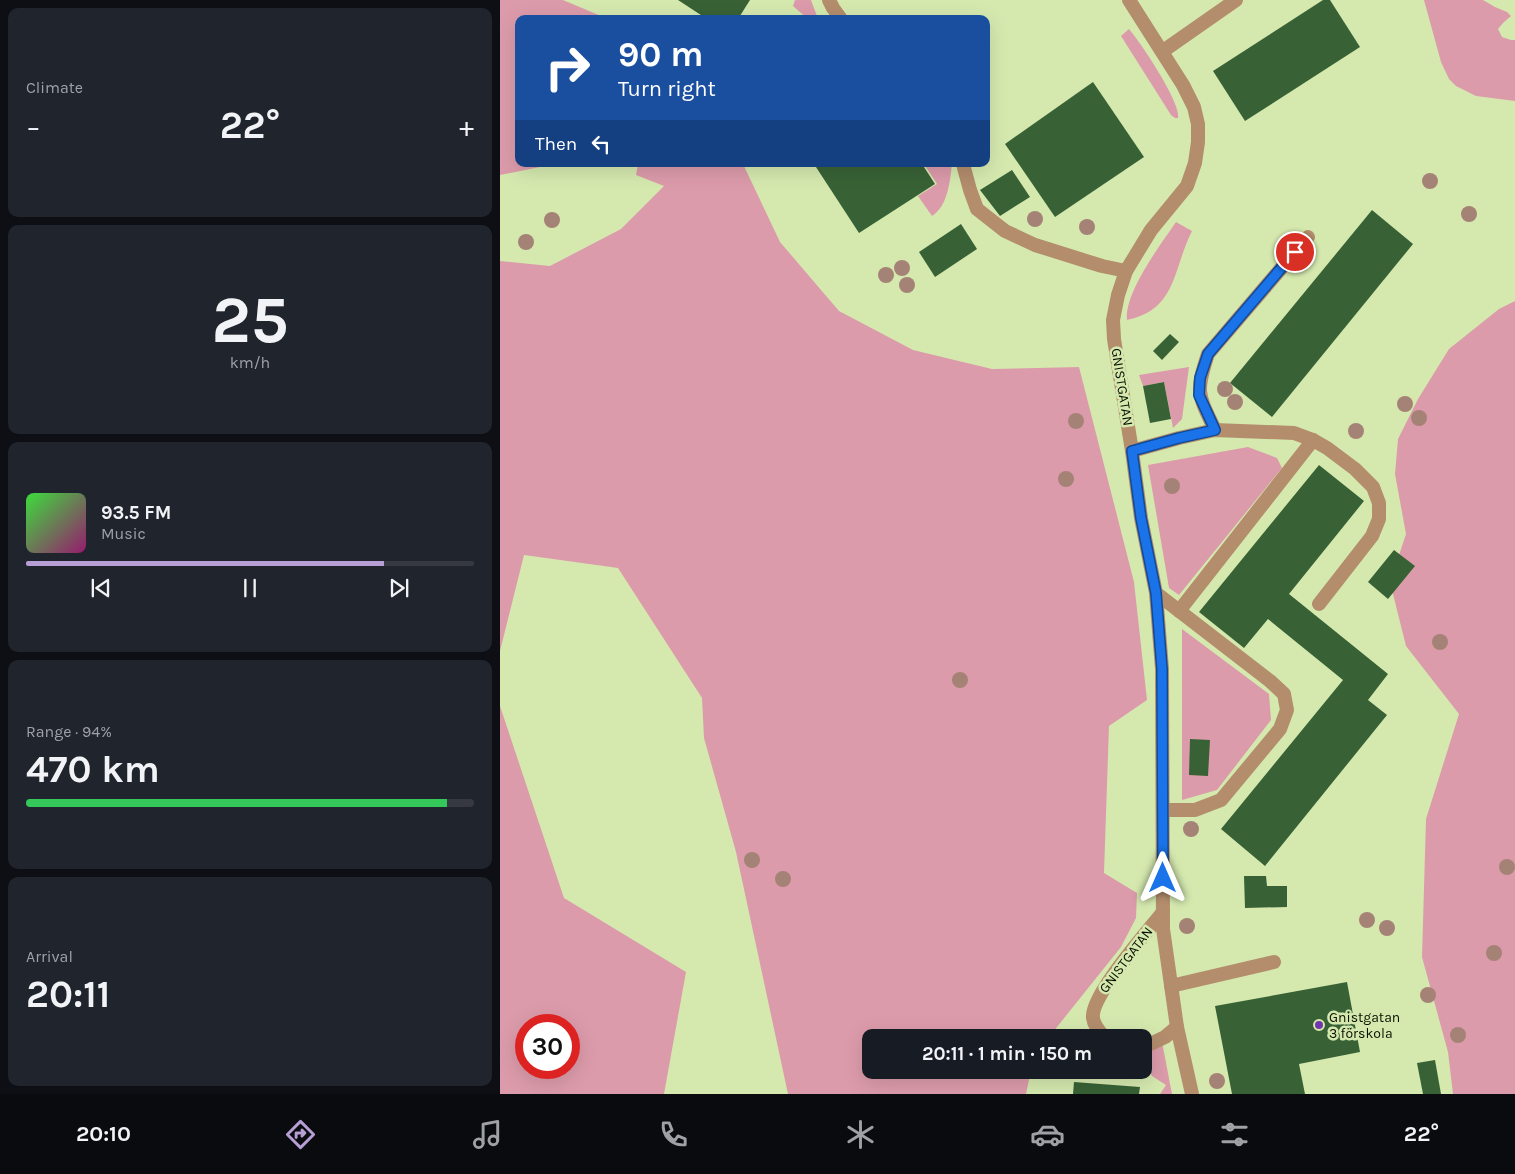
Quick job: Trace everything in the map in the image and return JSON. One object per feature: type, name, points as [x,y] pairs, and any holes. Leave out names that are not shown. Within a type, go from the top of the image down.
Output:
[{"type":"street","points":[[829,0],[838,15]]},
{"type":"street","name":"GNISTGATAN","points":[[1129,0],[1163,51],[1194,107],[1198,124],[1195,163],[1187,186],[1151,230],[1126,271],[1118,295],[1113,320],[1114,339],[1141,518],[1156,593],[1162,669],[1163,929],[1177,1027],[1192,1094]]},
{"type":"street","points":[[1163,51],[1236,0]]},
{"type":"street","points":[[964,167],[978,209],[1005,231],[1035,246],[1102,266],[1126,271]]},
{"type":"street","points":[[1215,430],[1199,395],[1200,378],[1208,354],[1308,237]]},
{"type":"street","points":[[1132,451],[1215,430],[1294,433],[1313,440],[1355,469],[1373,487],[1379,503],[1378,519],[1372,536],[1320,604]]},
{"type":"street","points":[[1179,611],[1313,440]]},
{"type":"street","points":[[1156,593],[1270,681],[1284,694],[1287,710],[1280,729],[1221,800],[1195,810],[1163,810]]},
{"type":"street","name":"GNISTGATAN","points":[[1097,1029],[1093,1018],[1094,1006],[1108,981],[1163,912]]},
{"type":"street","points":[[1171,986],[1274,962]]},
{"type":"street","points":[[1152,1043],[1165,1037],[1177,1027]]},
{"type":"shaded area","points":[[500,0],[563,0],[599,15],[515,15],[515,167],[540,167],[500,175]]},
{"type":"shaded area","points":[[795,0],[811,0],[817,15],[803,15],[793,6]]},
{"type":"shaded area","points":[[1424,0],[1483,0],[1511,16],[1498,29],[1502,37],[1515,40],[1515,101],[1476,96],[1456,86],[1449,79],[1441,62]]},
{"type":"shaded area","points":[[1129,29],[1151,59],[1167,87],[1177,110],[1178,118],[1171,115],[1121,36]]},
{"type":"shaded area","points":[[637,167],[744,167],[780,242],[839,311],[913,350],[992,369],[1079,367],[1134,582],[1147,700],[1109,726],[1104,873],[1137,893],[1136,918],[1121,947],[1055,1029],[862,1029],[862,1079],[1029,1079],[1026,1094],[788,1094],[736,852],[704,738],[702,698],[618,568],[524,555],[500,651],[500,261],[550,266],[621,229],[664,186],[636,175]]},
{"type":"shaded area","points":[[926,167],[952,167],[945,200],[932,216],[918,196],[937,184]]},
{"type":"shaded area","points":[[1176,222],[1192,231],[1171,286],[1165,297],[1156,307],[1143,315],[1127,320],[1131,296],[1137,283]]},
{"type":"shaded area","points":[[1515,301],[1515,1094],[1453,1094],[1448,1052],[1422,957],[1426,819],[1459,714],[1406,646],[1390,582],[1406,534],[1395,474],[1398,439],[1418,399],[1449,349],[1499,309]]},
{"type":"shaded area","points":[[1189,367],[1182,419],[1173,428],[1164,382],[1143,386],[1139,375]]},
{"type":"shaded area","points":[[1248,447],[1277,458],[1282,468],[1179,595],[1169,588],[1148,465]]},
{"type":"shaded area","points":[[1182,629],[1269,694],[1271,720],[1217,790],[1182,800]]},
{"type":"shaded area","points":[[500,706],[564,898],[686,972],[664,1094],[500,1094]]},
{"type":"shaded area","points":[[1162,1042],[1172,1094],[1160,1094],[1166,1085],[1152,1076],[1152,1043]]},
{"type":"building","points":[[678,0],[750,0],[741,15],[701,15]]},
{"type":"building","points":[[1323,0],[1330,0],[1360,47],[1245,121],[1213,71]]},
{"type":"building","points":[[1093,82],[1144,157],[1055,217],[1005,144]]},
{"type":"building","points":[[816,167],[924,167],[935,184],[859,233]]},
{"type":"building","points":[[1012,170],[1030,197],[1000,216],[980,190]]},
{"type":"building","points":[[1372,210],[1413,244],[1272,417],[1230,383]]},
{"type":"building","points":[[961,224],[977,249],[935,277],[919,252]]},
{"type":"building","points":[[1170,334],[1179,342],[1162,360],[1153,351]]},
{"type":"building","points":[[1164,382],[1171,419],[1150,423],[1143,386]]},
{"type":"building","points":[[1319,465],[1364,501],[1289,594],[1388,674],[1368,700],[1387,715],[1265,866],[1221,829],[1343,680],[1268,619],[1244,648],[1199,612]]},
{"type":"building","points":[[1394,550],[1415,566],[1388,599],[1368,582]]},
{"type":"building","points":[[1190,739],[1210,740],[1208,776],[1189,775]]},
{"type":"building","points":[[1244,876],[1266,876],[1267,886],[1287,886],[1287,907],[1245,908]]},
{"type":"building","points":[[1347,982],[1360,1052],[1299,1064],[1305,1094],[1232,1094],[1215,1006]]},
{"type":"building","points":[[1435,1060],[1441,1094],[1423,1094],[1417,1063]]},
{"type":"building","points":[[1074,1082],[1140,1087],[1139,1094],[1073,1094]]},
{"type":"place","name":"Gnistgatan 3 förskola","points":[[1319,1025]]},
{"type":"route","points":[[1163,878],[1162,669],[1156,593],[1141,518],[1132,451],[1215,430],[1199,395],[1200,378],[1208,354],[1295,252]]}]
